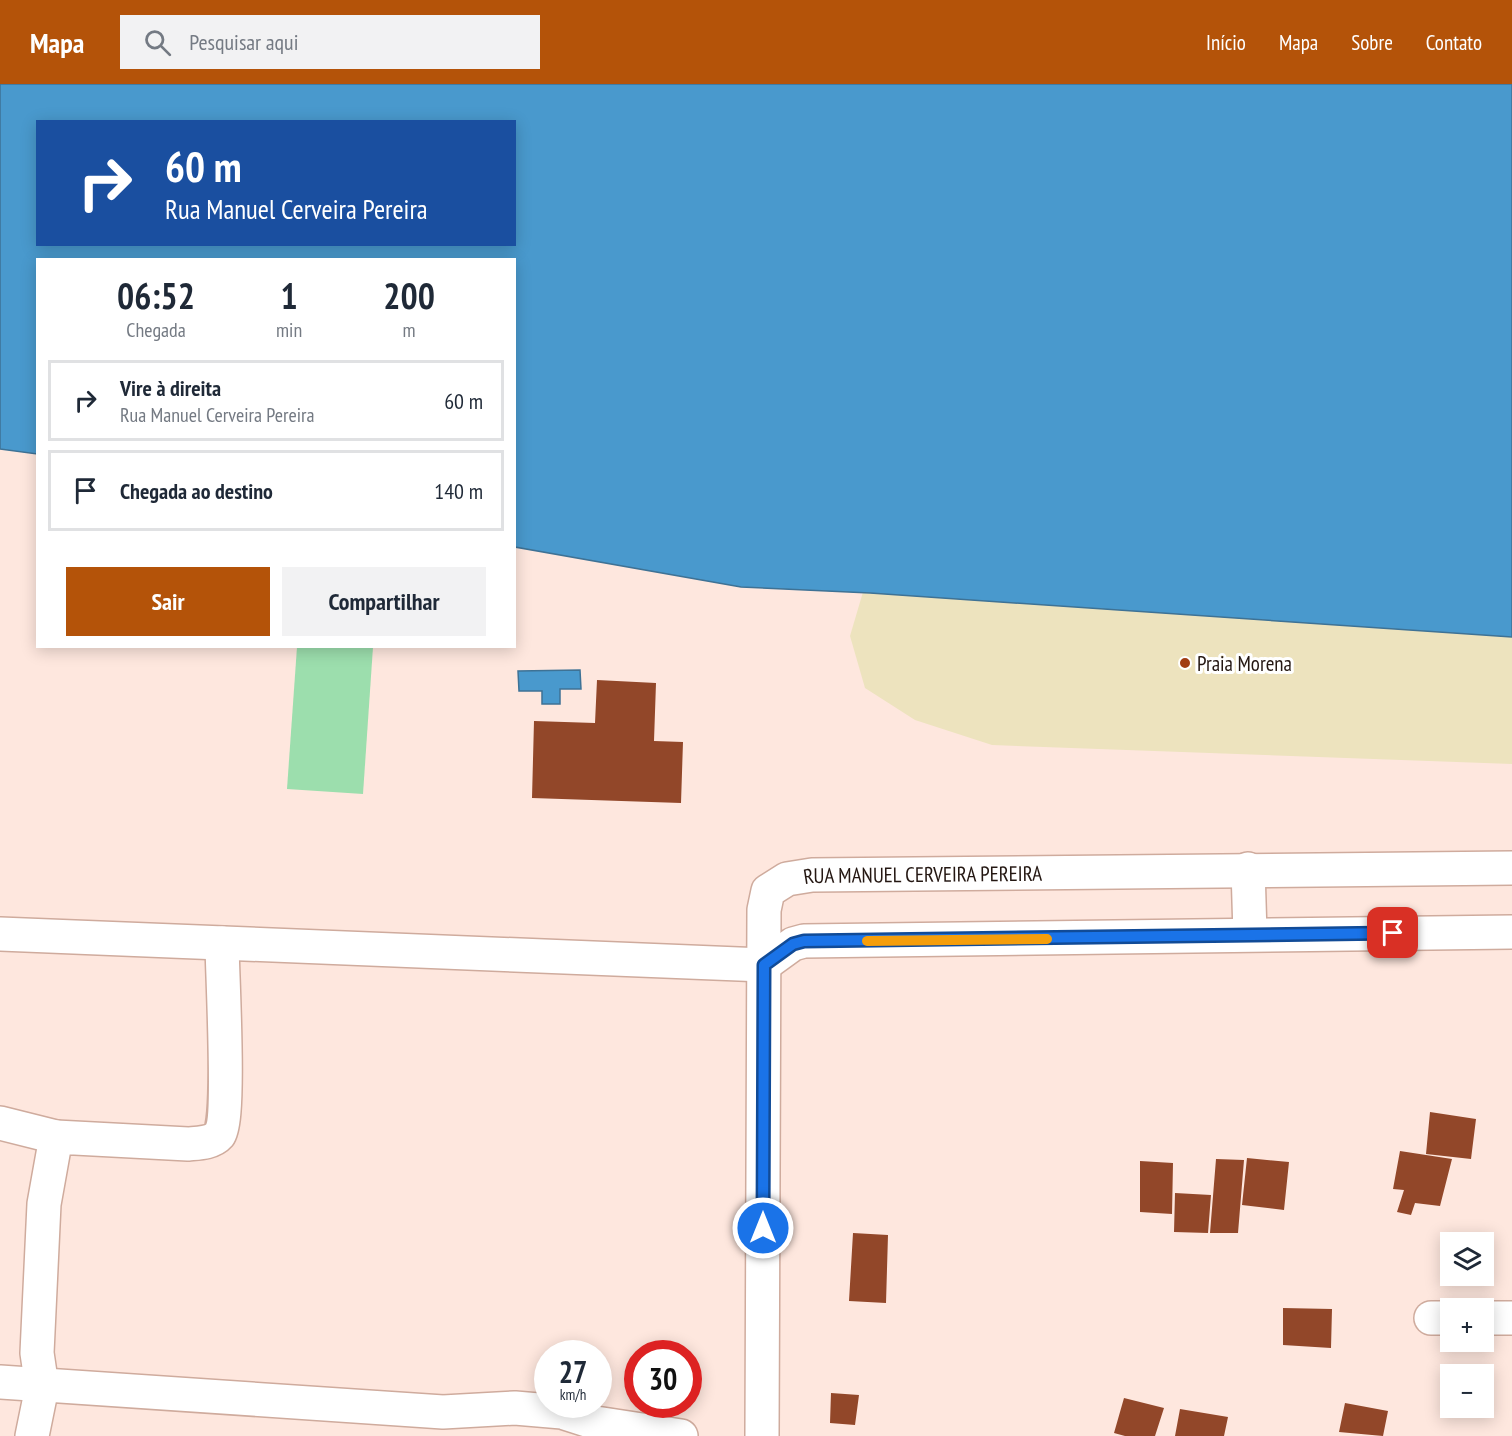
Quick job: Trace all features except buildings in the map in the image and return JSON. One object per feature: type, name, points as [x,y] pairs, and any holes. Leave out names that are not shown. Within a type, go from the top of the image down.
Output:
[{"type":"street","name":"RUA MANUEL CERVEIRA PEREIRA","points":[[764,965],[764,910],[768,891],[787,879],[812,875],[1512,867]]},
{"type":"street","points":[[1248,869],[1250,934]]},
{"type":"street","points":[[0,934],[764,965],[793,944],[804,941],[1512,932]]},
{"type":"street","points":[[0,1123],[56,1137],[188,1144],[202,1143],[218,1135],[223,1127],[225,1093],[222,943]]},
{"type":"street","points":[[762,1436],[764,965]]},
{"type":"street","points":[[32,1436],[42,1386],[37,1353],[44,1204],[56,1137]]},
{"type":"street","points":[[1494,1318],[1512,1317]]},
{"type":"street","points":[[0,1382],[443,1412],[479,1424],[516,1408],[562,1412],[596,1423],[681,1436]]},
{"type":"green space","points":[[297,648],[373,648],[363,794],[287,789]]},
{"type":"sand","name":"Praia Morena","points":[[863,592],[1512,637],[1512,764],[992,745],[915,720],[865,688],[850,636]]},
{"type":"water","points":[[0,84],[1512,84],[1512,637],[870,593],[741,587],[516,547],[516,258],[36,258],[36,454],[0,449]]},
{"type":"water","points":[[580,670],[581,689],[560,689],[560,704],[542,704],[542,691],[519,691],[518,671]]},
{"type":"slow traffic","points":[[867,941],[1047,939]]},
{"type":"place","name":"Praia Morena","points":[[1185,663]]},
{"type":"route","points":[[763,1228],[764,965],[793,944],[804,941],[1393,933]]}]
